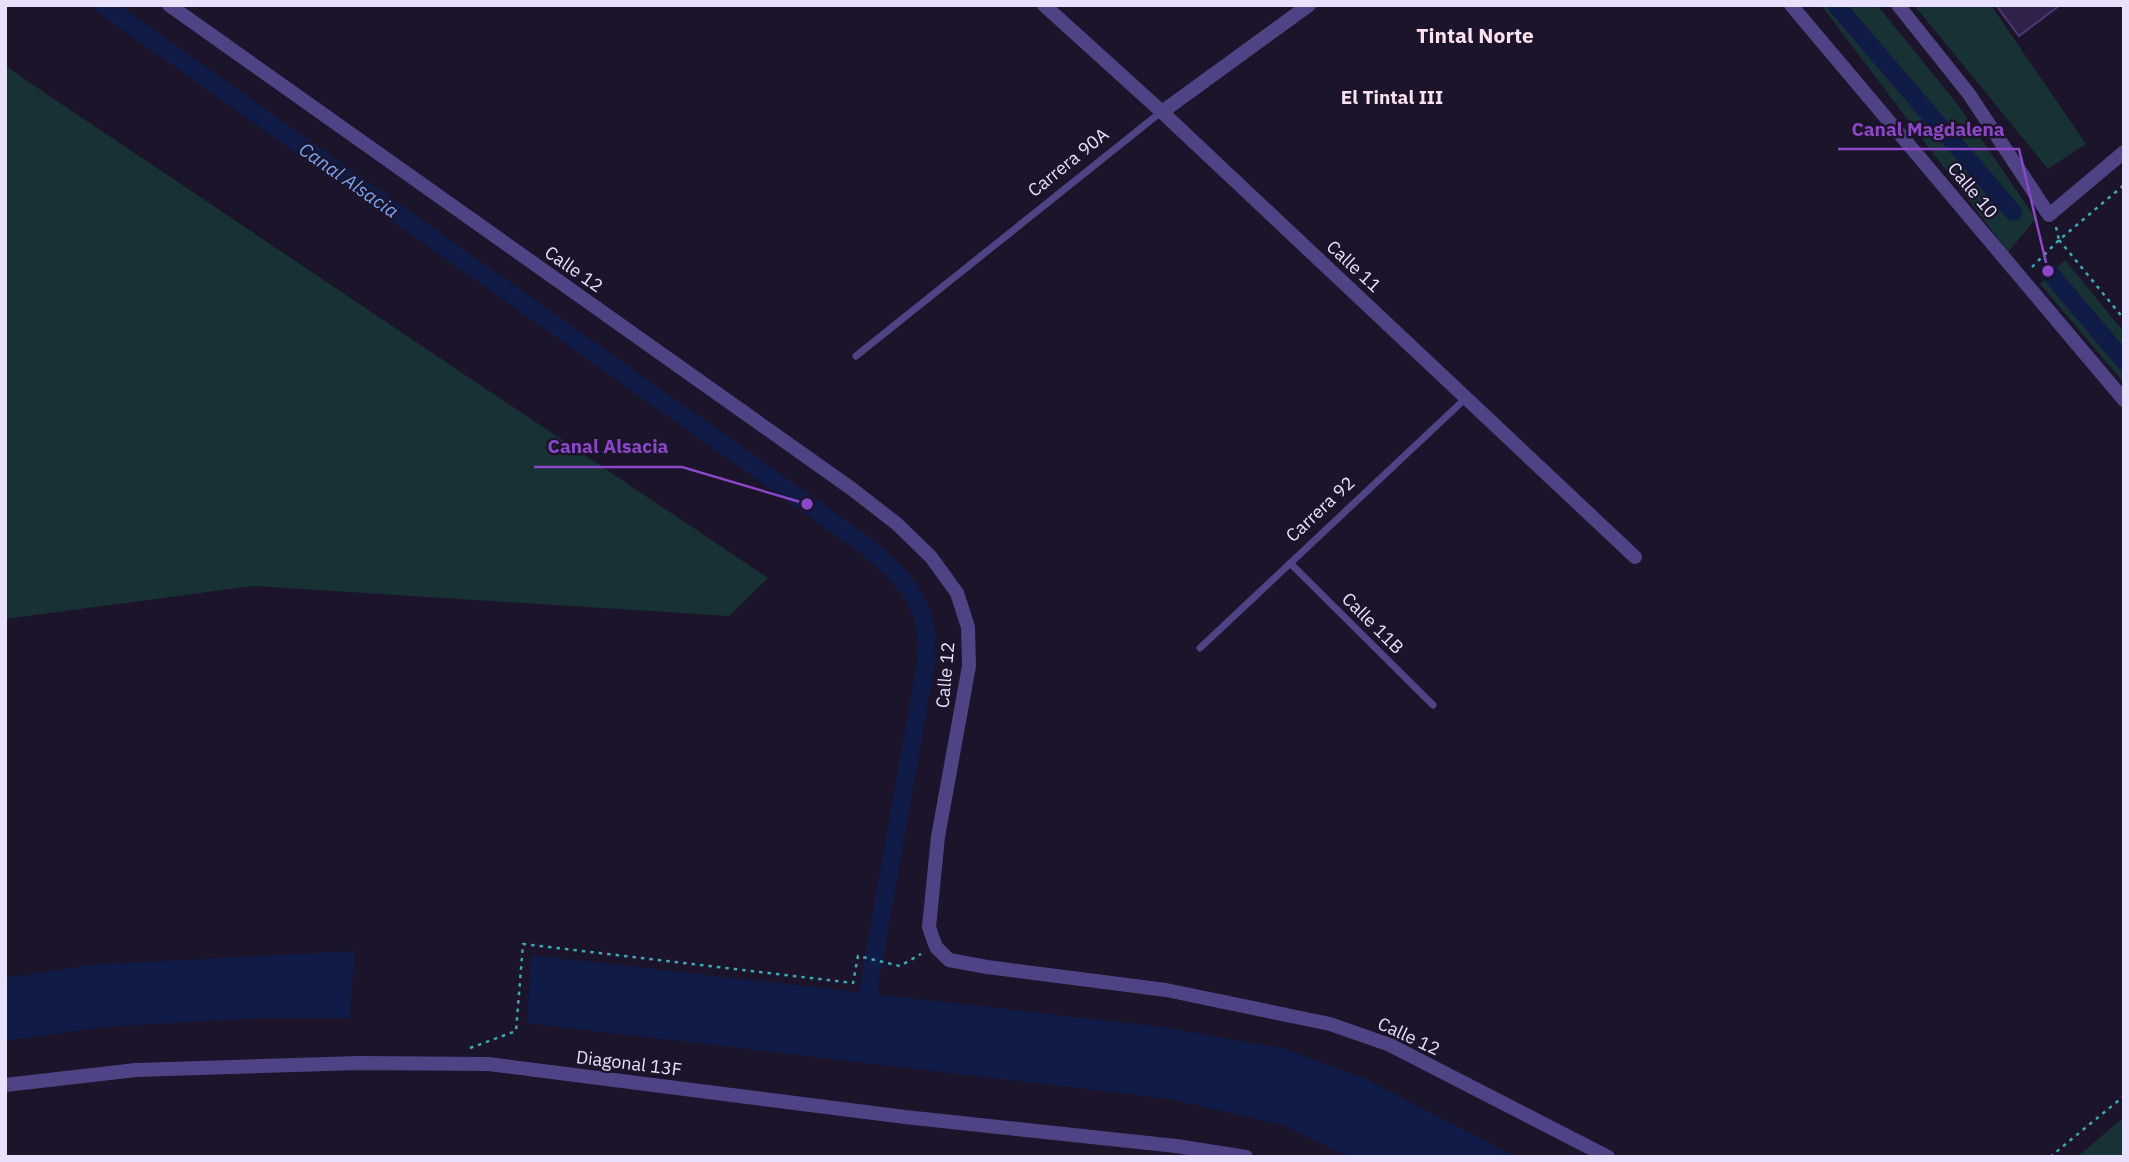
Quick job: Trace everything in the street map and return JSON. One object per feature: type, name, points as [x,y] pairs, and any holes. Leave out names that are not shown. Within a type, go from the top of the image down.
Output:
[{"type":"street","name":"Calle 12","points":[[169,5],[852,489],[897,524],[931,557],[957,593],[968,626],[969,666],[938,837],[929,927],[936,947],[949,960],[1166,990],[1330,1024],[1390,1045],[1608,1157]]},
{"type":"street","name":"Calle 11","points":[[1044,5],[1635,557]]},
{"type":"street","name":"Carrera 90A","points":[[1161,112],[1309,5]]},
{"type":"street","name":"Calle 10","points":[[1791,5],[2124,400]]},
{"type":"street","points":[[1898,5],[1969,94],[2049,215],[2124,152]]},
{"type":"street","name":"Diagonal 13F","points":[[5,1086],[136,1070],[359,1063],[488,1065],[905,1117],[1175,1146],[1246,1157]]},
{"type":"lane","name":"Carrera 90A","points":[[856,356],[1161,112]]},
{"type":"lane","name":"Carrera 92","points":[[1200,648],[1466,398]]},
{"type":"lane","name":"Calle 11B","points":[[1290,563],[1433,705]]},
{"type":"path","points":[[2020,279],[2059,240],[2124,185]]},
{"type":"path","points":[[2059,240],[2124,319]]},
{"type":"path","points":[[470,1047],[516,1031],[523,944],[853,983],[858,956],[900,966],[936,947]]},
{"type":"path","points":[[2050,1157],[2124,1096]]},
{"type":"green space","points":[[1821,5],[1877,5],[1958,105],[2036,219],[2008,252]]},
{"type":"green space","points":[[1914,5],[1991,5],[2086,144],[2048,169]]},
{"type":"green space","points":[[5,65],[768,578],[729,616],[253,586],[5,619]]},
{"type":"green space","points":[[2065,260],[2124,332],[2124,383],[2040,284]]},
{"type":"green space","points":[[2124,1117],[2124,1157],[2077,1157]]},
{"type":"water","points":[[355,951],[349,1018],[257,1018],[103,1027],[5,1041],[5,978],[90,965]]},
{"type":"water","points":[[531,955],[1162,1027],[1285,1049],[1366,1079],[1516,1157],[1348,1157],[1283,1125],[1170,1099],[527,1023]]},
{"type":"building","points":[[1996,5],[2060,5],[2019,36]]},
{"type":"waterway","name":"Canal Alsacia","points":[[103,5],[858,540],[892,569],[912,593],[924,620],[926,663],[864,1015]]},
{"type":"waterway","points":[[1836,5],[2013,212]]},
{"type":"waterway","points":[[2048,271],[2124,361]]},
{"type":"place","name":"Canal Magdalena","points":[[2048,271]]},
{"type":"place","name":"Canal Alsacia","points":[[807,504]]},
{"type":"district","name":"Tintal Norte","points":[[1475,35]]},
{"type":"district","name":"El Tintal III","points":[[1392,97]]}]
